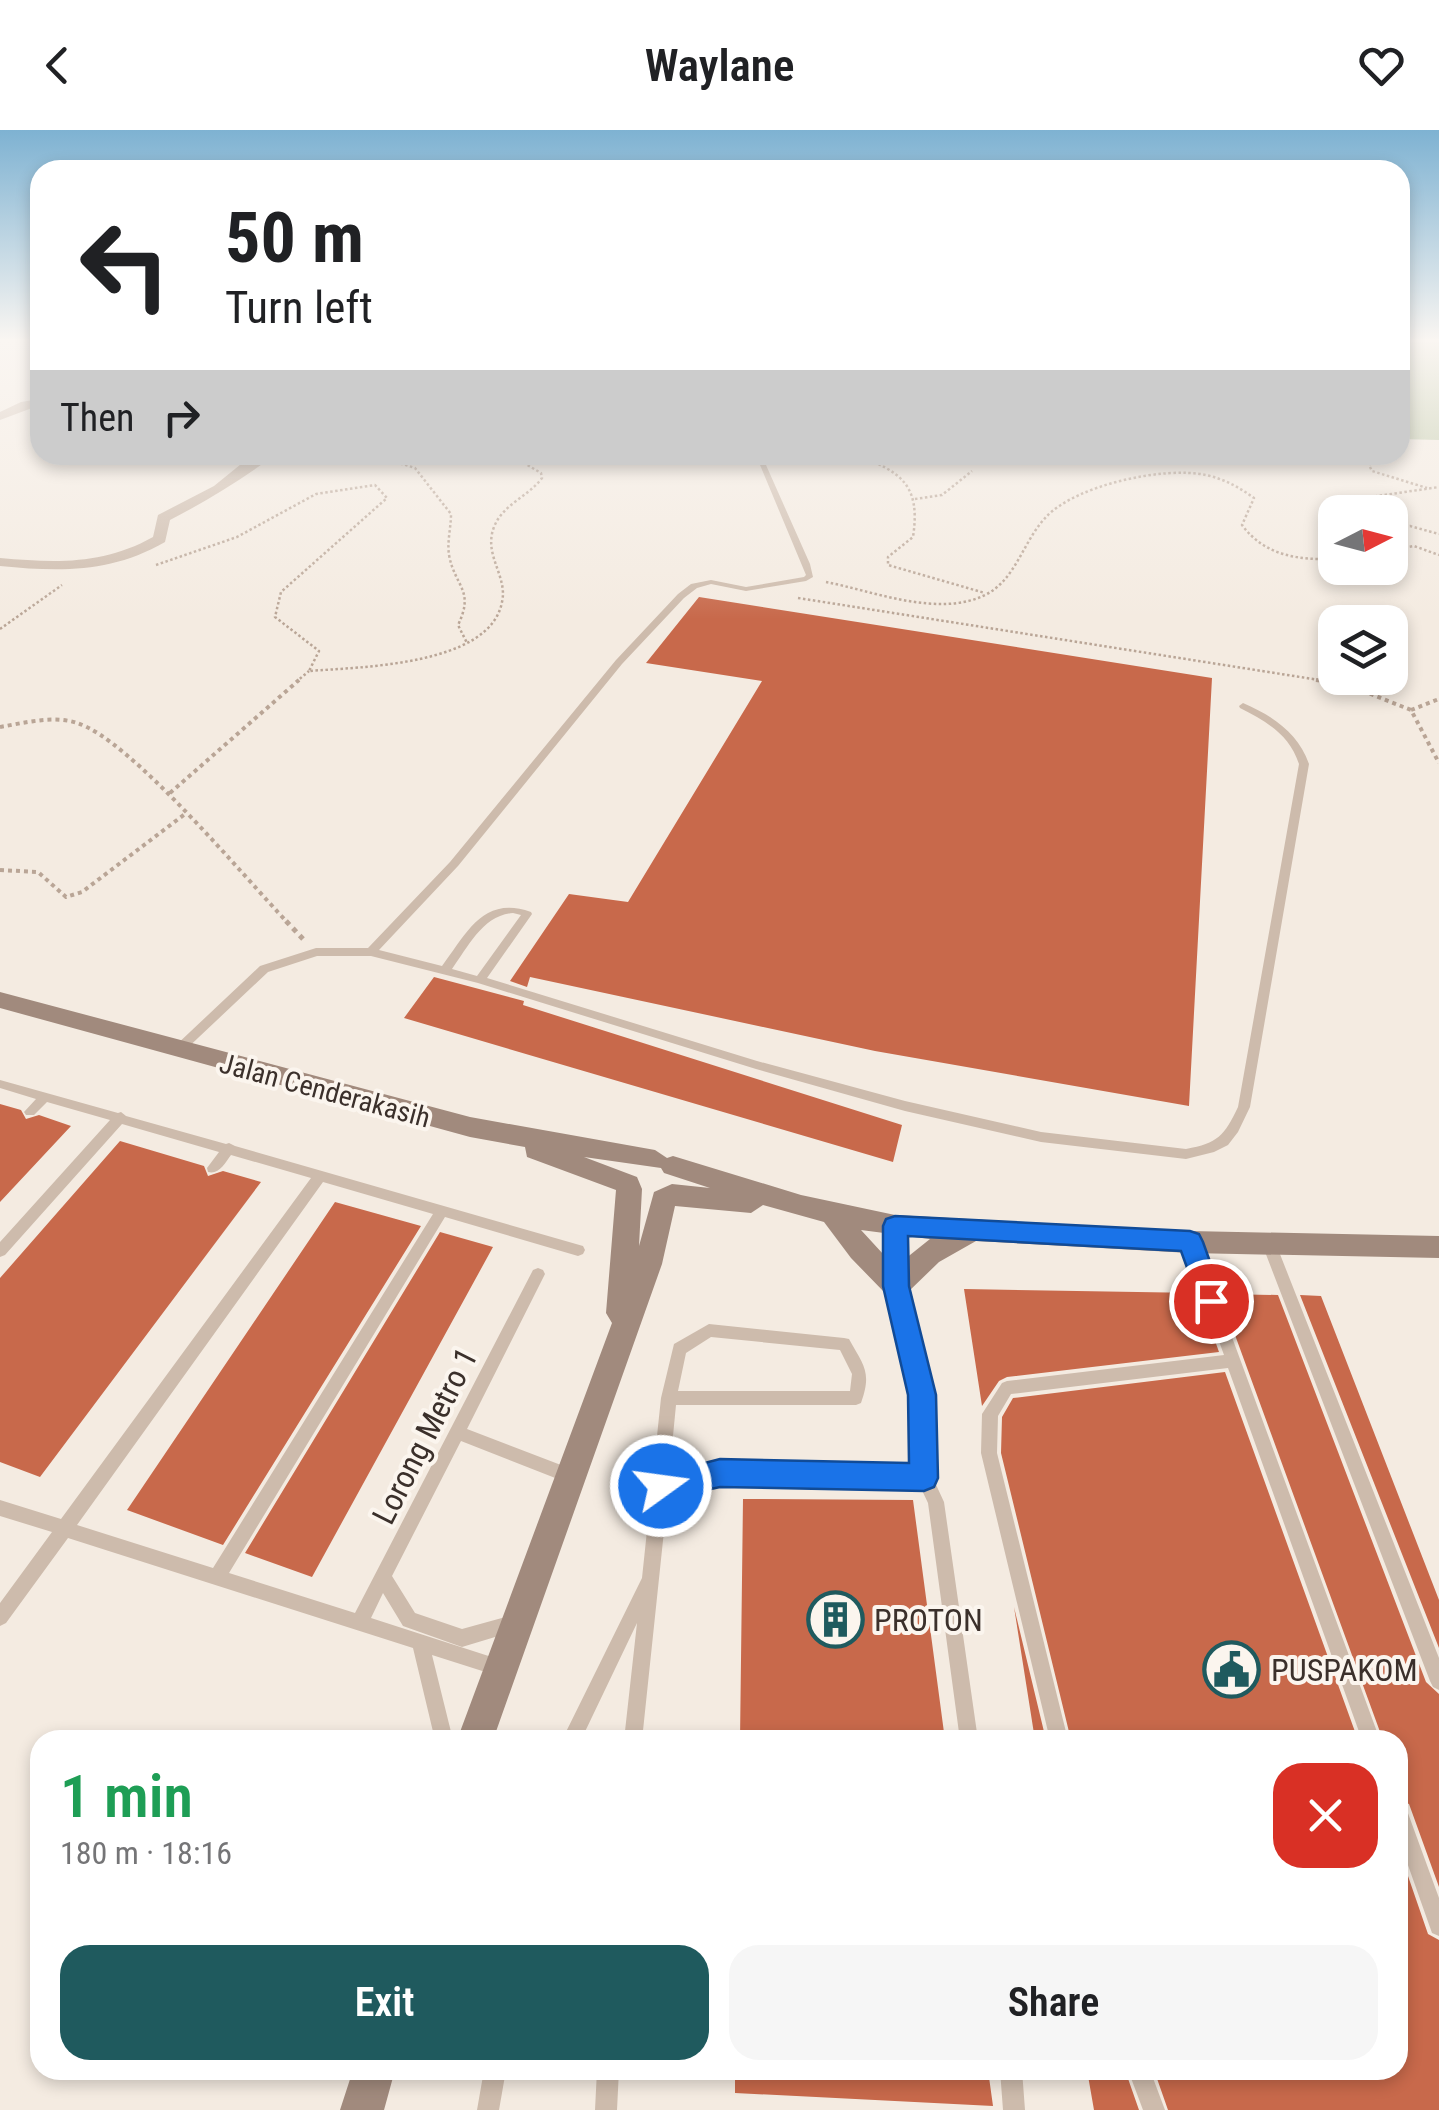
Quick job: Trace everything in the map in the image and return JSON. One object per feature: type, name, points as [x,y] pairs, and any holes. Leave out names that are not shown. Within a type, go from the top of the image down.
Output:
[{"type":"street","points":[[0,562],[77,570],[142,551],[160,540],[163,518],[218,489],[248,465]]},
{"type":"street","name":"Jalan Cenderakasih","points":[[0,1000],[470,1128],[664,1163],[801,1206],[895,1226],[1190,1242],[1439,1248]]},
{"type":"street","points":[[470,1128],[629,1186],[643,1200],[668,1197],[801,1206]]},
{"type":"street","points":[[478,1730],[568,1475],[618,1344],[648,1264],[668,1197],[680,1183],[664,1163],[636,1167],[629,1186],[618,1344]]},
{"type":"street","points":[[834,1214],[861,1250],[896,1286],[909,1268],[934,1248],[975,1230]]},
{"type":"street","points":[[362,2110],[371,2080]]},
{"type":"lane","points":[[371,952],[454,864],[618,662],[681,596],[694,586],[710,582],[746,588],[806,579],[810,574],[762,465]]},
{"type":"lane","points":[[178,1051],[264,969],[316,952],[371,952],[480,980],[756,1065],[905,1106],[1040,1137],[1186,1154],[1206,1151],[1228,1140],[1244,1108],[1304,764],[1292,739],[1276,723],[1243,706]]},
{"type":"lane","points":[[445,970],[488,915],[504,908],[516,908],[527,914],[480,980]]},
{"type":"lane","points":[[0,1084],[578,1250]]},
{"type":"lane","points":[[30,1112],[46,1096]]},
{"type":"lane","points":[[0,1250],[121,1117]]},
{"type":"lane","points":[[213,1168],[228,1148]]},
{"type":"lane","points":[[0,1617],[322,1175]]},
{"type":"lane","points":[[217,1576],[442,1210]]},
{"type":"lane","points":[[895,1226],[896,1286],[922,1395],[924,1478],[936,1502],[969,1730]]},
{"type":"lane","points":[[1190,1242],[1367,1730]]},
{"type":"lane","points":[[1269,1244],[1439,1681]]},
{"type":"lane","name":"Lorong Metro 1","points":[[360,1623],[538,1274]]},
{"type":"lane","points":[[634,1730],[661,1486],[662,1433],[669,1398],[680,1350],[709,1330],[844,1344],[860,1373],[856,1398],[669,1398]]},
{"type":"lane","points":[[1057,1730],[990,1453],[990,1414],[1007,1388],[1232,1361]]},
{"type":"lane","points":[[459,1432],[568,1475]]},
{"type":"lane","points":[[661,1486],[720,1473],[924,1478]]},
{"type":"lane","points":[[0,1508],[500,1668]]},
{"type":"lane","points":[[383,1576],[409,1620],[462,1638],[516,1623]]},
{"type":"lane","points":[[576,1730],[651,1576]]},
{"type":"lane","points":[[420,1642],[442,1730]]},
{"type":"lane","points":[[1408,1840],[1439,1926]]},
{"type":"lane","points":[[488,2110],[493,2080]]},
{"type":"lane","points":[[606,2110],[608,2080]]},
{"type":"lane","points":[[1012,2080],[1014,2110]]},
{"type":"lane","points":[[1143,2080],[1154,2110]]},
{"type":"path","points":[[406,465],[415,468],[451,514],[448,544],[454,577],[467,590],[469,607],[458,625],[467,643]]},
{"type":"path","points":[[308,671],[449,652],[478,638],[502,605],[503,585],[490,546],[492,530],[510,502],[542,478],[540,472],[528,465]]},
{"type":"path","points":[[886,465],[908,482],[916,499],[913,537],[888,557],[888,564],[988,594]]},
{"type":"path","points":[[1369,465],[1372,471],[1430,488]]},
{"type":"path","points":[[916,499],[942,495],[972,470]]},
{"type":"path","points":[[806,579],[924,601],[988,594],[1016,565],[1035,531],[1057,508],[1098,490],[1164,471],[1190,471],[1238,484],[1254,498],[1242,526],[1255,544],[1294,556],[1318,558]]},
{"type":"path","points":[[146,568],[237,536],[316,494],[375,485],[387,498],[280,592],[274,606],[275,617],[288,632],[314,644],[320,652],[308,671],[170,793]]},
{"type":"path","points":[[1383,495],[1439,487]]},
{"type":"path","points":[[1408,526],[1439,534]]},
{"type":"path","points":[[1408,547],[1439,555]]},
{"type":"path","points":[[0,629],[39,598],[76,581]]},
{"type":"path","points":[[746,588],[1348,685],[1411,710],[1439,764]]},
{"type":"path","points":[[1411,710],[1439,699]]},
{"type":"path","points":[[0,726],[79,723],[170,793],[185,814],[316,952]]},
{"type":"path","points":[[0,870],[28,868],[48,875],[66,897],[82,892],[185,814]]},
{"type":"green space","points":[[1410,434],[1439,434],[1439,440],[1410,439]]},
{"type":"building","points":[[699,597],[1212,678],[1189,1106],[875,1051],[530,977],[527,987],[510,981],[569,894],[628,902],[762,681],[646,663]]},
{"type":"building","points":[[434,977],[524,1001],[523,1005],[902,1125],[893,1162],[404,1018]]},
{"type":"building","points":[[0,1104],[21,1110],[26,1119],[39,1115],[71,1126],[0,1202]]},
{"type":"building","points":[[120,1141],[204,1166],[208,1176],[223,1171],[261,1182],[40,1477],[0,1462],[0,1278]]},
{"type":"building","points":[[335,1202],[421,1226],[223,1545],[127,1510]]},
{"type":"building","points":[[440,1232],[493,1247],[312,1577],[245,1553]]},
{"type":"building","points":[[964,1289],[1198,1293],[1219,1352],[1007,1377],[999,1381],[982,1406]]},
{"type":"building","points":[[1220,1294],[1278,1295],[1426,1682],[1439,1694],[1439,1887],[1408,1804],[1408,1730],[1379,1730]]},
{"type":"building","points":[[1300,1295],[1321,1296],[1439,1600],[1439,1648]]},
{"type":"building","name":"PUSPAKOM","points":[[1225,1372],[1354,1730],[1069,1730],[1001,1453],[1002,1417],[1013,1398]]},
{"type":"building","name":"PROTON","points":[[743,1499],[913,1500],[944,1730],[740,1730]]},
{"type":"building","points":[[1014,1607],[1044,1730],[1033,1730]]},
{"type":"building","points":[[1408,1876],[1428,1934],[1439,1940],[1439,2110],[1168,2110],[1158,2080],[1408,2080]]},
{"type":"building","points":[[735,2080],[989,2080],[993,2106],[735,2093]]},
{"type":"building","points":[[1089,2080],[1128,2080],[1139,2110],[1094,2110]]},
{"type":"place","name":"PROTON","points":[[835,1620]]},
{"type":"place","name":"PUSPAKOM","points":[[1232,1670]]},
{"type":"route","points":[[661,1486],[691,1476],[720,1473],[924,1478],[922,1395],[896,1286],[895,1226],[1190,1242],[1211,1301]]}]
